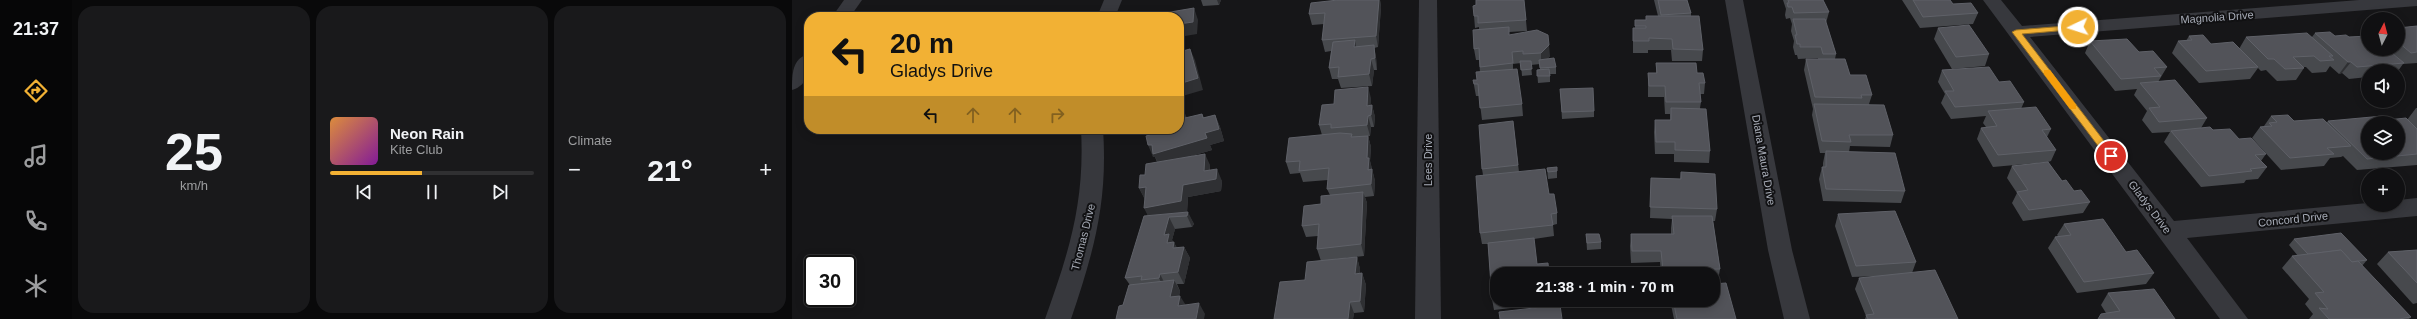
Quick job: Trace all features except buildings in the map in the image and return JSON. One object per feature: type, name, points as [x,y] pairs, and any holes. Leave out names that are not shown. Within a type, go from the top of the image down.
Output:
[{"type":"street","points":[[845,12],[853,0]]},
{"type":"street","points":[[1108,12],[1112,0]]},
{"type":"street","name":"Lees Drive","points":[[1428,0],[1428,319]]},
{"type":"street","name":"Diana Maura Drive","points":[[1734,0],[1780,250],[1797,319]]},
{"type":"street","name":"Gladys Drive","points":[[1992,0],[2235,319]]},
{"type":"street","name":"Magnolia Drive","points":[[2016,32],[2417,1]]},
{"type":"street","points":[[792,83],[804,67]]},
{"type":"street","name":"Thomas Drive","points":[[1058,319],[1083,246],[1091,213],[1095,174],[1092,134]]},
{"type":"street","name":"Concord Drive","points":[[2168,231],[2417,207]]},
{"type":"slow traffic","points":[[2047,72],[2073,107]]},
{"type":"route","points":[[2078,27],[2016,32],[2111,156]]}]
